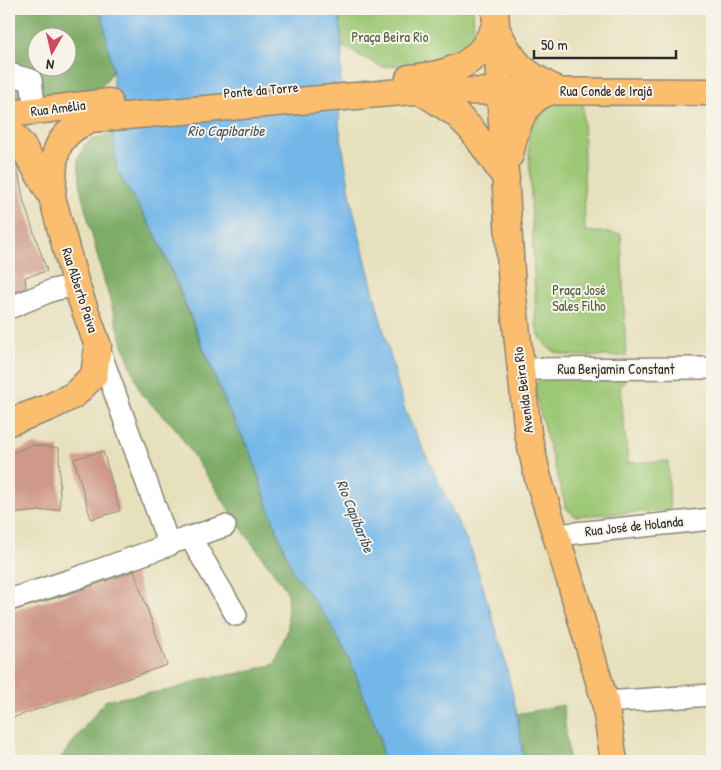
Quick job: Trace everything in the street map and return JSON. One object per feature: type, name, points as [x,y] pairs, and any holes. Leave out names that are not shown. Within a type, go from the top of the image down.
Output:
[{"type":"main road","points":[[416,86],[465,63],[481,51],[496,18]]},
{"type":"main road","points":[[496,18],[510,55],[521,68],[559,91]]},
{"type":"main road","name":"Avenida Beira Rio","points":[[496,18],[512,288],[528,434],[538,478],[557,535],[605,702],[614,761]]},
{"type":"main road","points":[[416,86],[500,90]]},
{"type":"main road","points":[[416,86],[455,113],[467,124],[506,178]]},
{"type":"main road","name":"Ponte da Torre","points":[[108,109],[416,86]]},
{"type":"main road","name":"Rua Conde de Irajá","points":[[500,90],[712,92]]},
{"type":"main road","points":[[506,178],[513,137],[523,112],[529,104],[542,94],[559,91]]},
{"type":"main road","name":"Rua Amélia","points":[[9,114],[108,109]]},
{"type":"main road","name":"Rua Alberto Paiva","points":[[52,198],[55,152],[65,136],[75,126],[108,109]]},
{"type":"main road","name":"Rua Alberto Paiva","points":[[9,134],[15,137],[23,147],[52,198],[76,284],[98,346],[94,374],[74,395],[48,408],[9,422]]},
{"type":"street","points":[[9,74],[31,80],[35,112]]},
{"type":"street","points":[[9,308],[53,290],[76,284]]},
{"type":"street","points":[[98,346],[168,545]]},
{"type":"street","name":"Rua Benjamin Constant","points":[[520,369],[712,368]]},
{"type":"street","name":"Rua José de Holanda","points":[[557,535],[712,519]]},
{"type":"street","points":[[9,600],[225,526]]},
{"type":"street","points":[[190,537],[236,615]]},
{"type":"street","points":[[605,702],[712,695]]},
{"type":"green space","points":[[9,9],[101,9],[113,71],[100,89],[9,102]]},
{"type":"green space","name":"Praça Beira Rio","points":[[339,9],[473,9],[474,38],[472,44],[443,61],[382,67],[342,46]]},
{"type":"green space","name":"Praça José Sales Filho","points":[[540,101],[583,101],[585,231],[621,234],[626,356],[577,356],[561,354],[549,348],[539,335],[536,325],[528,123]]},
{"type":"green space","points":[[113,133],[117,171],[155,233],[227,406],[252,456],[269,509],[351,662],[380,738],[383,761],[58,761],[106,700],[170,690],[204,679],[240,673],[275,664],[288,629],[287,591],[246,535],[175,428],[141,394],[123,345],[81,192],[78,159],[85,144],[95,138]]},
{"type":"green space","points":[[631,372],[620,386],[628,463],[668,461],[670,510],[575,516],[566,508],[535,394],[536,385],[541,377]]},
{"type":"green space","points":[[563,705],[569,761],[524,761],[517,714]]},
{"type":"water","name":"Rio Capibaribe","points":[[101,9],[339,9],[342,46],[339,125],[352,205],[405,411],[472,552],[503,652],[517,714],[524,761],[383,761],[380,738],[351,662],[326,617],[293,572],[269,509],[252,456],[227,406],[177,283],[155,233],[117,171],[113,133],[113,71]]},
{"type":"building","points":[[9,164],[17,166],[24,203],[47,271],[25,277],[26,287],[9,295]]},
{"type":"building","points":[[33,445],[59,448],[60,509],[9,514],[9,454]]},
{"type":"building","points":[[103,451],[120,511],[91,519],[74,459]]},
{"type":"building","points":[[134,571],[167,665],[9,719],[9,612],[75,592]]}]
